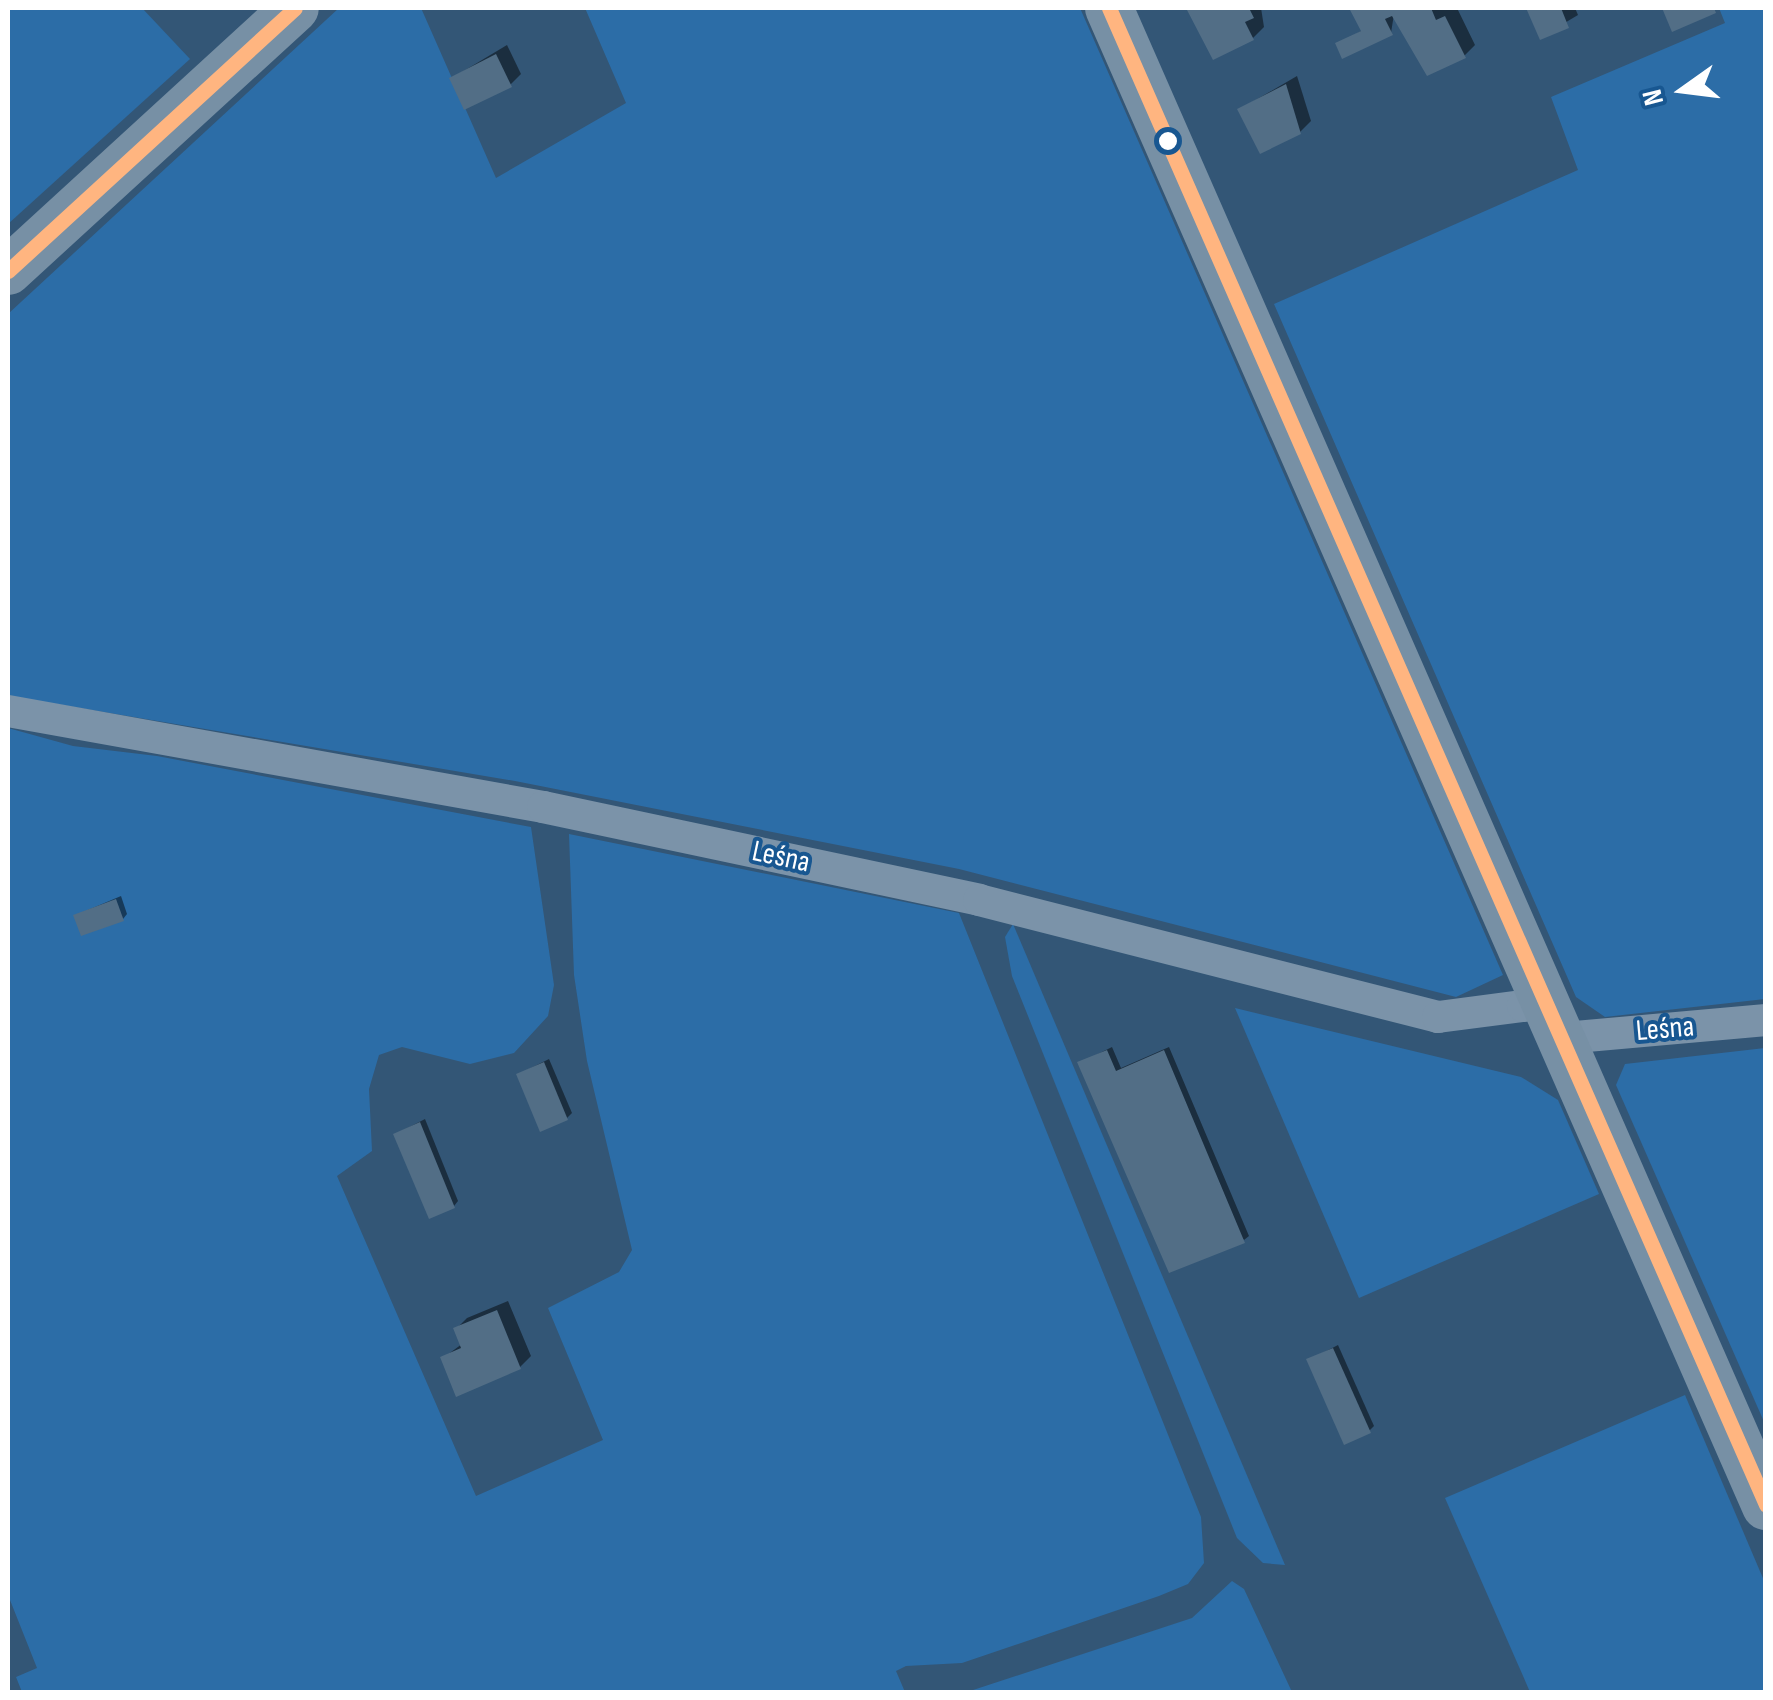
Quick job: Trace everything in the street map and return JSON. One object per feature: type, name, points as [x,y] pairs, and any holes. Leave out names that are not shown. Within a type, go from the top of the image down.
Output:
[{"type":"street","points":[[8,270],[295,8]]},
{"type":"street","points":[[1109,8],[1545,994],[1766,1506]]},
{"type":"street","name":"Leśna","points":[[8,711],[544,806],[979,900],[1438,1017],[1523,1006],[1545,994]]},
{"type":"street","name":"Leśna","points":[[1564,1038],[1766,1020]]},
{"type":"shaded area","points":[[8,8],[142,8],[190,59],[8,224]]},
{"type":"shaded area","points":[[339,8],[421,8],[496,178],[626,103],[585,8],[1080,8],[1503,975],[1456,997],[959,869],[515,781],[8,696],[8,314]]},
{"type":"shaded area","points":[[1719,8],[1766,8],[1765,999],[1605,1017],[1576,997],[1274,304],[1578,170],[1551,97],[1725,23]]},
{"type":"shaded area","points":[[8,728],[73,746],[157,756],[531,827],[554,985],[548,1016],[514,1053],[470,1064],[402,1047],[379,1055],[369,1089],[372,1151],[337,1176],[476,1496],[603,1440],[548,1308],[619,1272],[632,1250],[587,1061],[574,975],[569,834],[959,913],[1201,1517],[1204,1563],[1188,1584],[1159,1596],[962,1663],[906,1666],[896,1671],[905,1692],[22,1692],[16,1677],[37,1668],[8,1595]]},
{"type":"shaded area","points":[[1013,924],[1285,1565],[1263,1563],[1237,1538],[1012,976],[1005,937]]},
{"type":"shaded area","points":[[1235,1008],[1521,1077],[1558,1100],[1599,1194],[1359,1298]]},
{"type":"shaded area","points":[[1766,1048],[1765,1424],[1616,1085],[1625,1064]]},
{"type":"shaded area","points":[[1685,1395],[1765,1583],[1765,1692],[1530,1692],[1445,1498]]},
{"type":"shaded area","points":[[1232,1581],[1244,1589],[1292,1692],[967,1692],[1192,1618]]},
{"type":"building","points":[[1249,8],[1254,18],[1245,22],[1254,40],[1213,60],[1187,10]]},
{"type":"building","points":[[1349,8],[1431,8],[1436,20],[1445,16],[1466,58],[1427,76],[1392,16],[1385,19],[1393,35],[1342,59],[1335,43],[1361,31]]},
{"type":"building","points":[[1526,8],[1561,8],[1569,28],[1540,40]]},
{"type":"building","points":[[1662,8],[1714,8],[1716,13],[1672,32]]},
{"type":"building","points":[[496,54],[512,87],[464,110],[449,78]]},
{"type":"building","points":[[1286,84],[1301,134],[1260,154],[1237,109]]},
{"type":"building","points":[[116,899],[124,921],[81,936],[73,915]]},
{"type":"building","points":[[1107,1050],[1116,1071],[1164,1050],[1245,1243],[1169,1273],[1077,1062]]},
{"type":"building","points":[[544,1062],[568,1120],[540,1132],[516,1074]]},
{"type":"building","points":[[420,1122],[455,1208],[429,1219],[393,1134]]},
{"type":"building","points":[[497,1310],[521,1369],[456,1397],[440,1357],[461,1348],[453,1328]]},
{"type":"building","points":[[1333,1348],[1371,1433],[1344,1445],[1306,1359]]},
{"type":"transit line","points":[[8,271],[295,8]]},
{"type":"transit line","points":[[1109,8],[1766,1505]]}]
